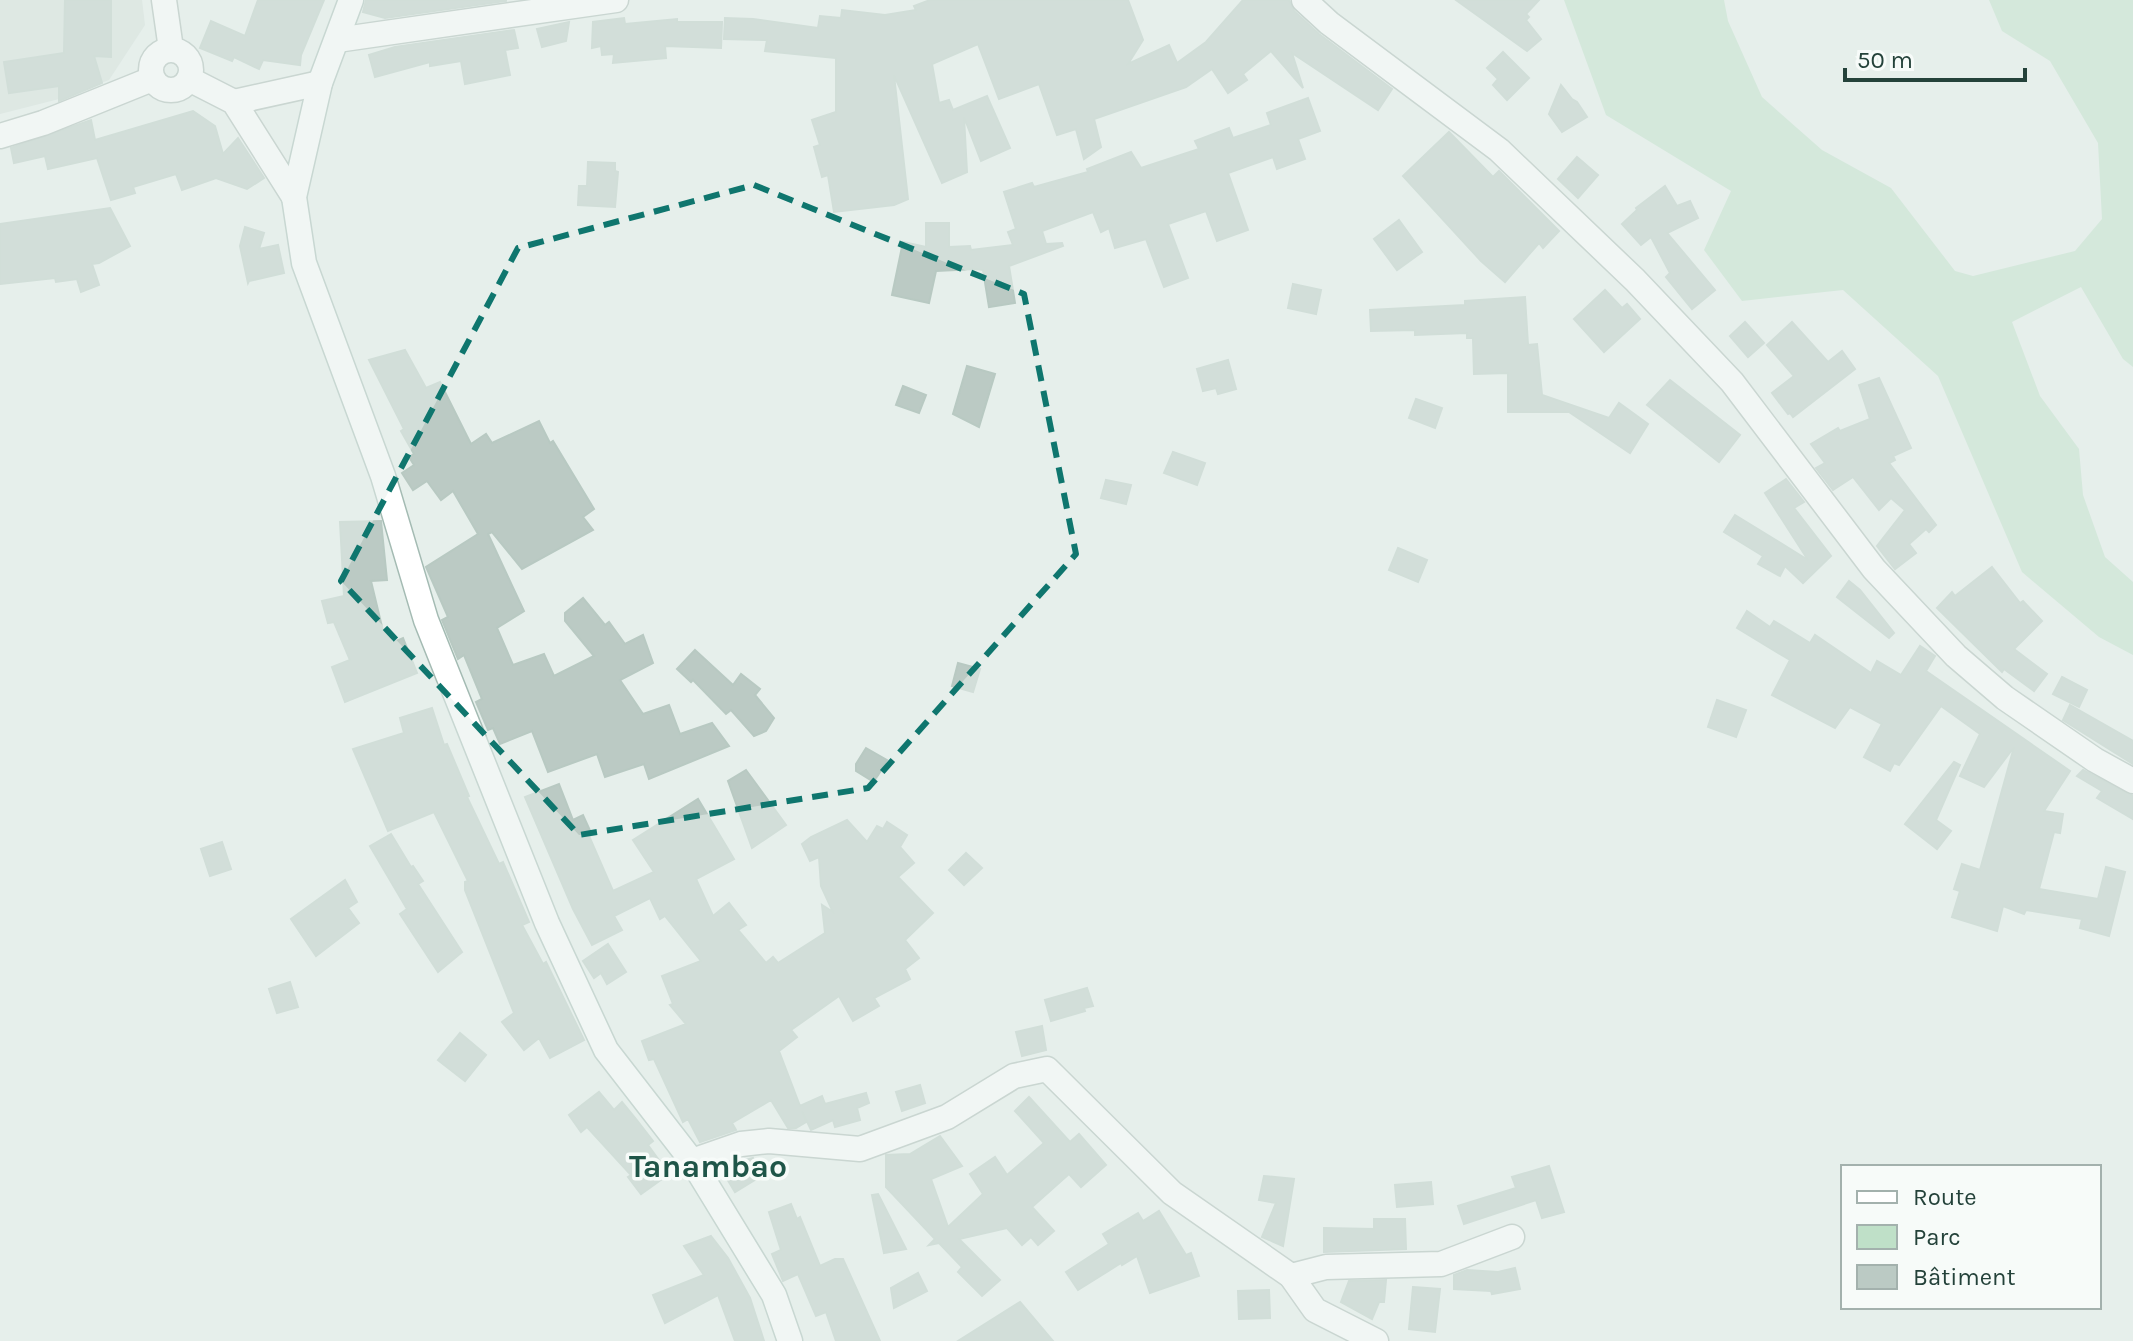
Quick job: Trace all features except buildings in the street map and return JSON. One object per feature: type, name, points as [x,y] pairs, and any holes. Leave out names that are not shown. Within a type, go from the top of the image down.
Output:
[{"type":"street","points":[[164,0],[171,49]]},
{"type":"street","points":[[351,0],[320,83],[294,197],[304,263],[383,476],[426,620],[547,923],[606,1050],[692,1161],[774,1295],[790,1341]]},
{"type":"street","points":[[337,40],[616,0]]},
{"type":"street","points":[[1304,0],[1329,23],[1499,150],[1635,280],[1732,382],[1874,569],[1956,656],[2005,698],[2095,760],[2133,781]]},
{"type":"street","points":[[171,49],[184,54],[191,66],[189,79],[178,89],[163,89],[152,79],[151,65],[158,53],[171,49]]},
{"type":"street","points":[[0,136],[43,123],[152,79]]},
{"type":"street","points":[[189,79],[234,102],[294,197]]},
{"type":"street","points":[[234,102],[320,83]]},
{"type":"street","points":[[692,1161],[741,1144],[769,1141],[860,1149],[947,1117],[1014,1076],[1047,1069],[1172,1193],[1291,1276],[1315,1310],[1376,1341]]},
{"type":"street","points":[[1291,1276],[1326,1267],[1441,1264],[1512,1237]]},
{"type":"highlighted area","points":[[754,185],[1024,294],[1076,554],[868,788],[579,835],[341,581],[518,248]]},
{"type":"shaded area","points":[[0,0],[142,0],[145,25],[109,80],[59,99],[0,114]]},
{"type":"green space","points":[[1564,0],[1724,0],[1728,21],[1762,97],[1822,150],[1891,188],[1955,271],[1973,276],[2075,251],[2102,219],[2098,143],[2050,61],[2002,31],[1989,0],[2133,0],[2133,367],[2123,359],[2081,287],[2012,322],[2040,396],[2079,449],[2083,495],[2105,557],[2133,582],[2133,655],[2099,637],[2022,572],[1938,376],[1843,290],[1742,301],[1704,250],[1731,191],[1606,115]]},
{"type":"district","name":"Tanambao","points":[[708,1166]]}]
